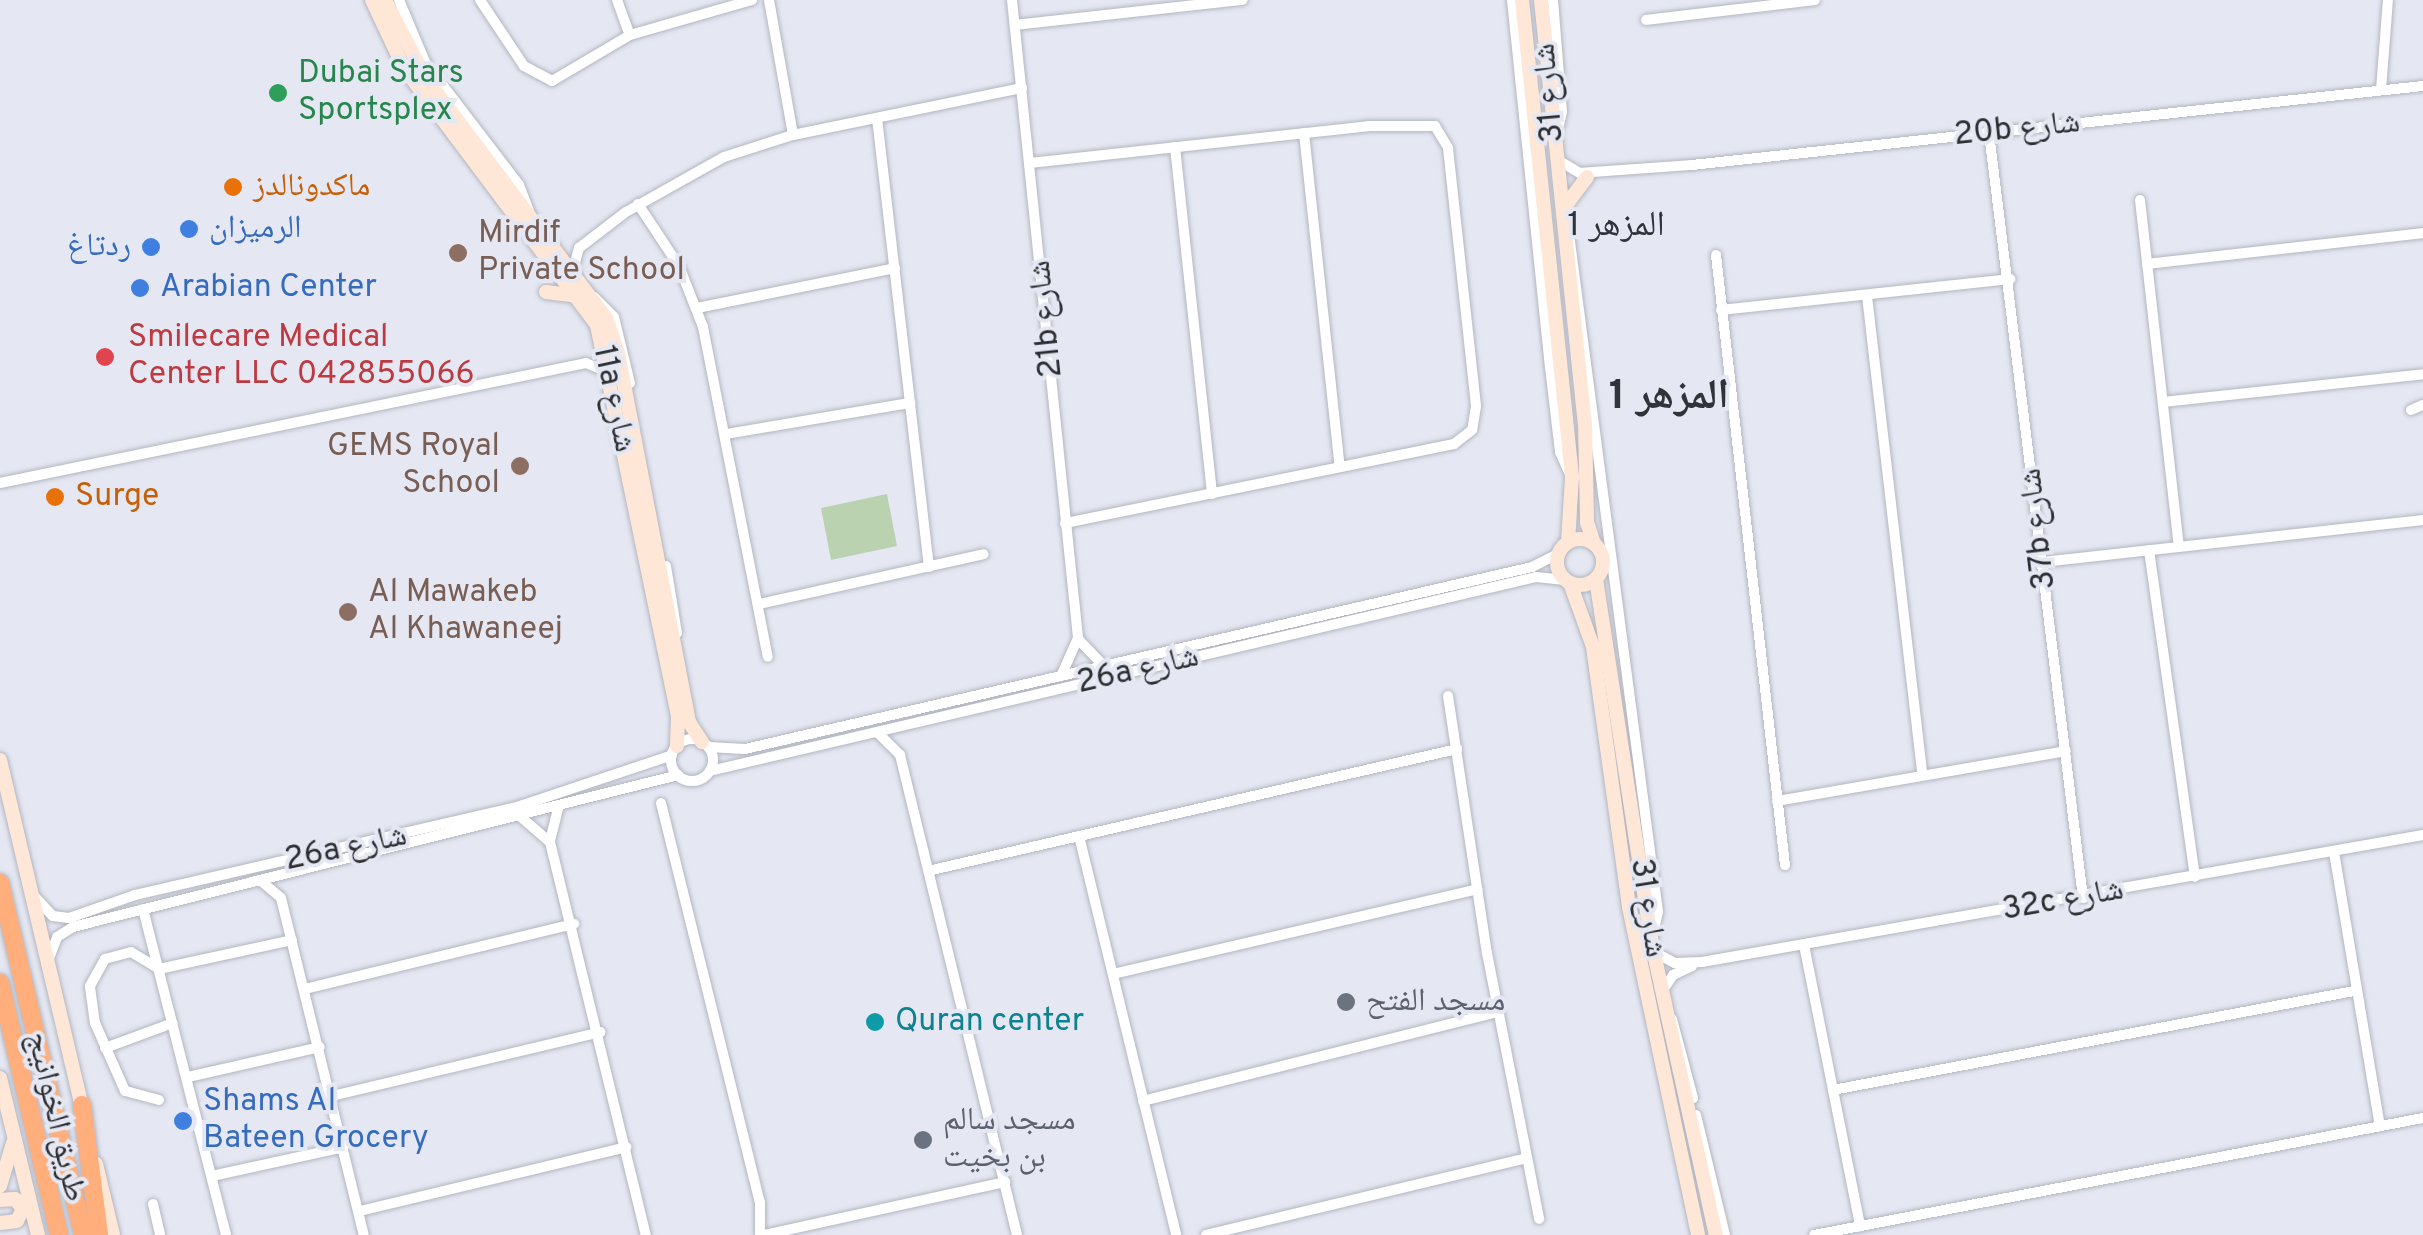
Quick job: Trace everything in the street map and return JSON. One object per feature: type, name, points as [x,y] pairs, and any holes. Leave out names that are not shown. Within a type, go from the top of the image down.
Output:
[{"type":"highway","name":"طريق الخوانيج","points":[[0,883],[84,1235]]},
{"type":"highway","name":"طريق الخوانيج","points":[[0,983],[59,1235]]},
{"type":"highway","points":[[82,1105],[99,1235]]},
{"type":"street","name":"11a شارع","points":[[372,0],[404,68],[587,296],[612,376],[678,718],[674,750]]},
{"type":"street","name":"11a شارع","points":[[384,0],[414,62],[573,270],[618,353],[688,722],[705,744]]},
{"type":"street","name":"11a شارع","points":[[400,0],[425,62],[518,185],[529,212]]},
{"type":"street","points":[[480,0],[542,80],[560,78],[630,35],[752,0]]},
{"type":"street","points":[[616,0],[630,35]]},
{"type":"street","points":[[769,0],[794,135]]},
{"type":"street","name":"21b شارع","points":[[1012,0],[1078,638]]},
{"type":"street","points":[[1015,25],[1158,5],[1243,0]]},
{"type":"street","points":[[1512,0],[1560,452],[1572,478]]},
{"type":"street","name":"شارع 31","points":[[1522,0],[1572,478],[1568,542]]},
{"type":"street","name":"شارع 31","points":[[1541,0],[1584,424],[1587,522],[1594,544]]},
{"type":"street","points":[[1553,0],[1562,112],[1555,152]]},
{"type":"street","points":[[1692,0],[1693,14]]},
{"type":"street","points":[[1646,20],[1815,0]]},
{"type":"street","points":[[2386,89],[2388,0]]},
{"type":"street","points":[[1530,84],[1538,101],[1545,164],[1558,180]]},
{"type":"street","name":"20b شارع","points":[[1558,180],[2423,86]]},
{"type":"street","points":[[573,270],[579,248],[638,204],[713,162],[794,135],[1022,88]]},
{"type":"street","points":[[877,118],[929,567]]},
{"type":"street","points":[[1030,163],[1304,133],[1435,126],[1448,148],[1476,406],[1472,430],[1454,444],[1339,463],[1212,494],[1064,523]]},
{"type":"street","points":[[1304,133],[1339,463]]},
{"type":"street","name":"37b شارع","points":[[1993,133],[2083,898]]},
{"type":"street","points":[[1175,147],[1212,494]]},
{"type":"street","name":"20b شارع","points":[[1555,152],[1575,172],[1612,172]]},
{"type":"street","points":[[1588,176],[1561,220],[1575,248],[1631,680],[1658,918],[1653,946]]},
{"type":"street","points":[[2140,200],[2179,547]]},
{"type":"street","points":[[638,204],[697,308],[726,434],[768,657]]},
{"type":"street","points":[[2148,264],[2423,233]]},
{"type":"street","points":[[556,247],[579,248]]},
{"type":"street","points":[[1716,255],[1785,865]]},
{"type":"street","points":[[697,308],[895,268]]},
{"type":"street","points":[[1721,310],[2010,279]]},
{"type":"street","points":[[546,292],[587,296]]},
{"type":"street","points":[[1867,296],[1922,776]]},
{"type":"street","points":[[586,363],[601,336]]},
{"type":"street","points":[[0,483],[586,363],[612,376]]},
{"type":"street","points":[[2163,402],[2423,374]]},
{"type":"street","points":[[726,434],[910,402]]},
{"type":"street","points":[[2411,410],[2423,405]]},
{"type":"street","points":[[2043,562],[2422,524]]},
{"type":"street","points":[[1568,542],[1594,544],[1603,558],[1596,578],[1568,582],[1558,554],[1568,542]]},
{"type":"street","points":[[2149,550],[2195,877]]},
{"type":"street","points":[[759,604],[984,554]]},
{"type":"street","name":"26a شارع","points":[[29,888],[53,916],[64,919],[182,885],[486,816],[674,750],[705,744],[745,749],[1532,567],[1558,554]]},
{"type":"street","name":"26a شارع","points":[[47,964],[62,932],[162,904],[521,818],[678,775],[697,780],[710,771],[1536,577],[1568,582]]},
{"type":"street","name":"شارع 31","points":[[1596,578],[1661,993],[1716,1235]]},
{"type":"street","name":"شارع 31","points":[[1568,582],[1594,647],[1629,907],[1698,1235]]},
{"type":"street","points":[[1061,676],[1078,638],[1104,666]]},
{"type":"street","points":[[1448,696],[1497,1012],[1539,1219]]},
{"type":"street","points":[[900,755],[915,722]]},
{"type":"street","points":[[875,732],[887,736],[900,755],[932,870],[1018,1235]]},
{"type":"street","points":[[705,744],[710,771]]},
{"type":"street","points":[[932,870],[1457,749]]},
{"type":"street","points":[[674,750],[678,775]]},
{"type":"street","points":[[1777,800],[2066,751]]},
{"type":"street","points":[[0,760],[113,1235]]},
{"type":"street","points":[[661,803],[760,1202],[762,1235],[1004,1177]]},
{"type":"street","points":[[558,808],[550,842],[574,924],[646,1235]]},
{"type":"street","points":[[521,818],[550,842]]},
{"type":"street","name":"32c شارع","points":[[1653,946],[1676,963],[1702,962],[2083,898],[2423,835]]},
{"type":"street","points":[[1079,836],[1176,1235]]},
{"type":"street","points":[[2334,852],[2354,991],[2380,1126]]},
{"type":"street","points":[[281,898],[291,873]]},
{"type":"street","points":[[261,880],[281,898],[364,1235]]},
{"type":"street","points":[[182,885],[149,898],[143,909],[226,1235]]},
{"type":"street","points":[[1113,974],[1477,889]]},
{"type":"street","points":[[148,929],[162,904]]},
{"type":"street","points":[[126,914],[148,929]]},
{"type":"street","points":[[305,989],[574,924]]},
{"type":"street","points":[[159,1100],[128,1095],[105,1048],[90,1005],[97,969],[108,956],[126,951],[159,970],[292,940]]},
{"type":"street","points":[[1804,945],[1860,1226]]},
{"type":"street","name":"32c شارع","points":[[1661,993],[1672,975],[1702,962]]},
{"type":"street","points":[[1833,1090],[2354,991]]},
{"type":"street","points":[[1144,1101],[1497,1012]]},
{"type":"street","points":[[1666,1014],[1680,1033],[1724,1235]]},
{"type":"street","points":[[105,1048],[173,1024]]},
{"type":"street","points":[[332,1096],[600,1032]]},
{"type":"street","points":[[188,1077],[320,1047]]},
{"type":"street","points":[[0,1078],[38,1235]]},
{"type":"street","points":[[1814,1235],[2423,1118]]},
{"type":"street","points":[[0,1186],[14,1132]]},
{"type":"street","points":[[212,1176],[344,1147]]},
{"type":"street","points":[[360,1211],[626,1147]]},
{"type":"street","points":[[1206,1235],[1526,1158]]},
{"type":"street","points":[[0,1200],[15,1200],[23,1212],[17,1221],[0,1225]]},
{"type":"street","points":[[153,1204],[160,1235]]},
{"type":"street","points":[[0,1225],[17,1235]]},
{"type":"green space","points":[[887,494],[897,546],[831,560],[821,508]]},
{"type":"place","name":"Dubai Stars Sportsplex","points":[[278,93]]},
{"type":"place","name":"ماكدونالدز","points":[[233,187]]},
{"type":"place","name":"الرميزان","points":[[189,229]]},
{"type":"place","name":"ردتاغ","points":[[151,247]]},
{"type":"place","name":"Mirdif Private School","points":[[458,253]]},
{"type":"place","name":"Arabian Center","points":[[140,288]]},
{"type":"place","name":"Smilecare Medical Center LLC 042855066","points":[[105,357]]},
{"type":"place","name":"GEMS Royal School","points":[[520,466]]},
{"type":"place","name":"Surge","points":[[55,497]]},
{"type":"place","name":"Al Mawakeb Al Khawaneej","points":[[348,612]]},
{"type":"place","name":"مسجد الفتح","points":[[1346,1002]]},
{"type":"place","name":"Quran center","points":[[875,1022]]},
{"type":"place","name":"Shams Al Bateen Grocery","points":[[183,1121]]},
{"type":"place","name":"مسجد سالم بن بخيت","points":[[923,1140]]},
{"type":"district","name":"المزهر 1","points":[[1616,226]]},
{"type":"district","name":"المزهر 1","points":[[1669,398]]}]
